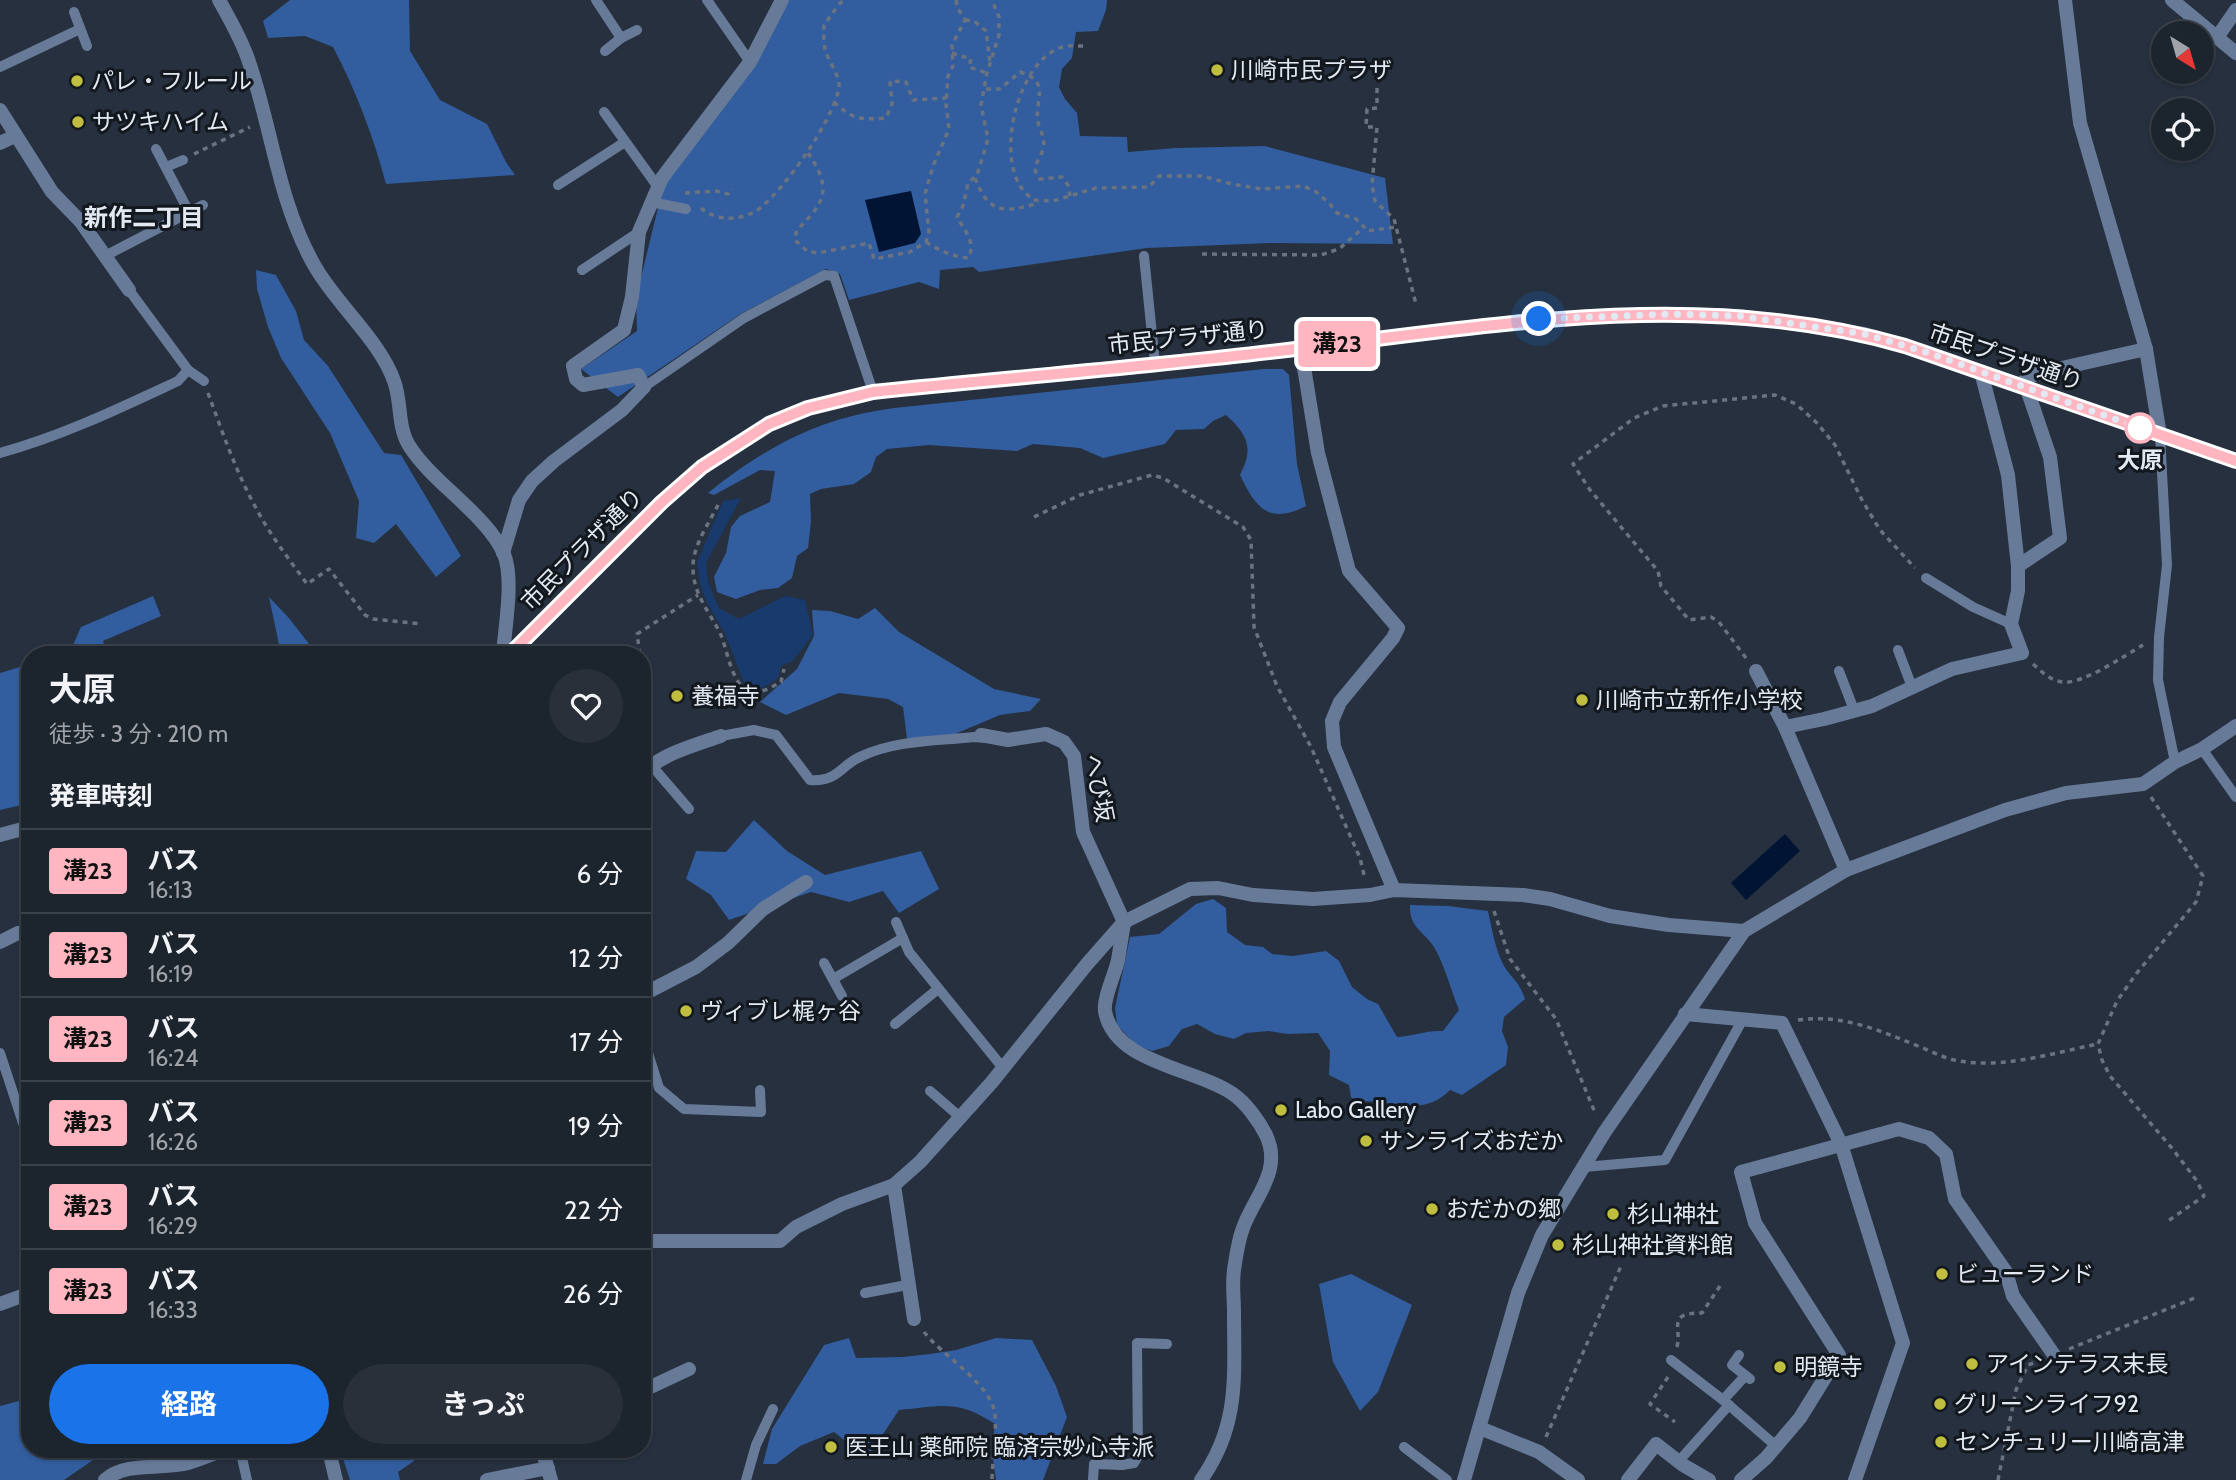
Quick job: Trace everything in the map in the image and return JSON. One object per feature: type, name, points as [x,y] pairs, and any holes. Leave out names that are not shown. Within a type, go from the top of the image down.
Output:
[{"type":"street","points":[[219,0],[249,61],[281,185],[295,228],[314,266],[381,357],[395,381],[403,432],[409,446],[473,514],[503,553],[508,580],[504,646]]},
{"type":"street","points":[[503,553],[519,500],[532,481],[622,410],[644,387],[638,375],[583,385],[576,379],[573,366],[624,330],[632,297],[639,232],[657,187],[750,62],[782,0]]},
{"type":"street","points":[[2065,0],[2080,122],[2146,349],[2160,435]]},
{"type":"street","points":[[2172,0],[2236,53]]},
{"type":"street","points":[[2218,36],[2236,10]]},
{"type":"street","points":[[0,110],[52,192],[81,222],[129,290]]},
{"type":"street","points":[[0,143],[15,136]]},
{"type":"street","name":"市民プラザ通り","points":[[518,646],[662,502],[702,467],[769,424],[808,408],[873,392],[1301,349],[1539,319],[1673,314],[1740,316],[1864,334],[1926,352],[2236,461]]},
{"type":"street","points":[[1301,349],[1318,453],[1349,571],[1398,628],[1393,638],[1340,702],[1332,721],[1334,747],[1394,890]]},
{"type":"street","points":[[2018,566],[2060,538],[2050,457],[2023,387],[2035,374],[2146,349]]},
{"type":"street","points":[[1785,727],[1872,706],[1952,669],[2022,653],[2011,624],[2018,591],[2018,566],[2008,475],[1981,372]]},
{"type":"street","points":[[1756,671],[1785,727],[1846,870]]},
{"type":"street","points":[[1464,1480],[1518,1293],[1542,1235],[1604,1133],[1744,931],[1846,870],[2005,810],[2066,793],[2143,784],[2175,762],[2202,750],[2236,726]]},
{"type":"street","name":"へび坂","points":[[981,735],[1008,740],[1046,734],[1064,742],[1074,756],[1083,832],[1124,922]]},
{"type":"street","points":[[651,768],[721,736]]},
{"type":"street","points":[[0,835],[21,829]]},
{"type":"street","points":[[651,990],[696,967],[727,943],[762,909],[806,882]]},
{"type":"street","points":[[651,1241],[780,1241],[796,1227],[842,1204],[894,1185],[920,1162],[1003,1068],[1124,922],[1190,888],[1218,888],[1253,895],[1313,900],[1394,890],[1536,897],[1610,916],[1669,925],[1744,931]]},
{"type":"street","points":[[1124,922],[1118,961],[1105,1009],[1111,1028],[1123,1043],[1140,1055],[1208,1080],[1235,1095],[1267,1137],[1273,1163],[1242,1229],[1233,1273],[1234,1395],[1225,1436],[1208,1478]]},
{"type":"street","points":[[0,942],[21,934]]},
{"type":"street","points":[[1685,1014],[1782,1023],[1841,1144],[1903,1343],[1855,1480]]},
{"type":"street","points":[[1741,1480],[1800,1418],[1839,1355],[1755,1223],[1741,1172],[1899,1129],[1929,1138],[1946,1154],[1955,1199],[2006,1272],[2013,1296],[2054,1355]]},
{"type":"street","points":[[894,1185],[914,1319]]},
{"type":"street","points":[[0,1304],[21,1296]]},
{"type":"street","points":[[651,1387],[689,1369]]},
{"type":"street","points":[[1480,1427],[1539,1452],[1578,1480]]},
{"type":"street","points":[[1628,1480],[1656,1444],[1678,1462],[1709,1480]]},
{"type":"street","points":[[105,1480],[131,1469],[186,1464],[202,1458]]},
{"type":"street","points":[[331,1458],[337,1480]]},
{"type":"street","points":[[487,1480],[550,1474]]},
{"type":"lane","points":[[596,0],[621,38]]},
{"type":"lane","points":[[706,0],[750,62]]},
{"type":"lane","points":[[74,12],[87,46]]},
{"type":"lane","points":[[0,66],[80,29]]},
{"type":"lane","points":[[605,51],[637,30]]},
{"type":"lane","points":[[604,112],[657,187]]},
{"type":"lane","points":[[558,185],[625,142]]},
{"type":"lane","points":[[156,149],[189,212]]},
{"type":"lane","points":[[166,167],[183,160]]},
{"type":"lane","points":[[651,202],[682,209]]},
{"type":"lane","points":[[105,256],[203,205]]},
{"type":"lane","points":[[582,270],[639,232]]},
{"type":"lane","points":[[1144,256],[1155,364]]},
{"type":"lane","points":[[644,387],[744,318],[825,275],[834,276],[873,392]]},
{"type":"lane","points":[[129,290],[188,370],[204,381]]},
{"type":"lane","points":[[0,453],[55,436],[92,420],[178,381],[188,370]]},
{"type":"lane","points":[[2160,435],[2167,565],[2159,637],[2158,680],[2175,762]]},
{"type":"lane","points":[[1926,578],[1973,607],[2011,624]]},
{"type":"lane","points":[[1898,650],[1912,687]]},
{"type":"lane","points":[[1839,671],[1854,710]]},
{"type":"lane","points":[[721,736],[754,730],[776,735],[810,779],[823,781],[838,775],[860,756],[892,746],[974,737],[1008,740]]},
{"type":"lane","points":[[2202,750],[2236,797]]},
{"type":"lane","points":[[651,774],[689,809]]},
{"type":"lane","points":[[896,922],[909,952],[1003,1068]]},
{"type":"lane","points":[[833,979],[903,937]]},
{"type":"lane","points":[[824,963],[842,996]]},
{"type":"lane","points":[[895,1024],[938,989]]},
{"type":"lane","points":[[1584,1167],[1665,1160],[1743,1019]]},
{"type":"lane","points":[[0,1052],[21,1118]]},
{"type":"lane","points":[[651,1062],[659,1088],[684,1109],[761,1112],[760,1090]]},
{"type":"lane","points":[[651,1075],[655,1074]]},
{"type":"lane","points":[[930,1091],[960,1117]]},
{"type":"lane","points":[[865,1293],[907,1285]]},
{"type":"lane","points":[[1093,1480],[1094,1464],[1122,1465],[1134,1462],[1138,1456],[1137,1343],[1167,1344]]},
{"type":"lane","points":[[1678,1462],[1748,1378],[1732,1365],[1740,1355]]},
{"type":"lane","points":[[1671,1360],[1726,1402],[1776,1446]]},
{"type":"lane","points":[[746,1480],[756,1445],[773,1409]]},
{"type":"lane","points":[[1404,1447],[1447,1480]]},
{"type":"lane","points":[[242,1458],[247,1480]]},
{"type":"path","points":[[692,192],[703,210],[717,217],[739,218],[757,210],[808,153],[834,102],[839,85],[825,50],[824,25],[846,0]]},
{"type":"path","points":[[956,0],[965,20]]},
{"type":"path","points":[[926,242],[958,257],[968,258],[972,251],[973,244],[957,217],[963,206],[968,183],[975,178],[988,139],[981,105],[987,73],[999,35],[999,17],[992,0]]},
{"type":"path","points":[[808,153],[820,170],[825,187],[820,202],[796,233],[796,240],[807,251],[818,253],[869,243],[874,259],[910,252],[926,242],[929,232],[925,194],[933,166],[949,129],[946,98],[948,76],[953,66],[951,45],[965,20]]},
{"type":"path","points":[[965,20],[975,21],[986,31],[990,65]]},
{"type":"path","points":[[1044,202],[1033,200],[1019,186],[1011,149],[1013,113],[1022,89],[1041,59],[1064,46],[1083,46]]},
{"type":"path","points":[[952,53],[971,59],[969,67],[987,73]]},
{"type":"path","points":[[986,89],[1000,89],[1020,72],[1032,75],[1040,89],[1038,123],[1044,135],[1043,150],[1035,163],[1036,175],[1040,179],[1062,177],[1068,185],[1070,196]]},
{"type":"path","points":[[834,102],[845,113],[861,120],[886,118],[892,104],[890,81],[906,82],[914,100],[946,98]]},
{"type":"path","points":[[1377,88],[1377,108],[1367,108],[1366,127],[1377,127],[1372,185],[1375,201],[1394,219],[1416,304]]},
{"type":"path","points":[[183,160],[264,120]]},
{"type":"path","points":[[975,178],[980,192],[990,205],[1002,210],[1016,209],[1096,188],[1149,187],[1159,176],[1167,175],[1202,176],[1262,189],[1303,186],[1315,191],[1337,213],[1356,219],[1368,231],[1395,227]]},
{"type":"path","points":[[682,209],[685,193],[716,191],[728,194],[733,189]]},
{"type":"path","points":[[1202,254],[1321,255],[1339,249],[1364,227]]},
{"type":"path","points":[[204,381],[224,438],[255,506],[307,584],[329,569],[365,615],[373,619],[422,624]]},
{"type":"path","points":[[1756,671],[1719,622],[1711,617],[1689,620],[1661,586],[1658,571],[1590,490],[1573,464],[1634,418],[1663,407],[1727,399],[1775,395],[1796,404],[1817,423],[1835,445],[1861,500],[1880,530],[1926,578]]},
{"type":"path","points":[[1034,517],[1080,495],[1152,475],[1163,478],[1243,527],[1251,540],[1254,627],[1277,686],[1303,728],[1360,858],[1370,895]]},
{"type":"path","points":[[718,505],[698,544],[693,565],[704,608],[721,636],[728,662],[743,687],[749,691],[765,691],[781,682],[784,668]]},
{"type":"path","points":[[639,646],[637,634],[699,594]]},
{"type":"path","points":[[2022,653],[2048,677],[2061,682],[2075,682],[2159,637]]},
{"type":"path","points":[[2143,784],[2203,876],[2196,902],[2123,992],[2098,1044],[2110,1076],[2171,1147],[2197,1181],[2204,1196],[2168,1221]]},
{"type":"path","points":[[1489,895],[1510,959],[1556,1019],[1604,1133]]},
{"type":"path","points":[[1782,1023],[1815,1018],[1840,1019],[1866,1025],[1951,1059],[1981,1064],[2098,1044]]},
{"type":"path","points":[[1539,1452],[1621,1266]]},
{"type":"path","points":[[1998,1480],[2016,1390],[2028,1365],[2197,1297]]},
{"type":"path","points":[[914,1319],[932,1342],[968,1374],[994,1409],[992,1480]]},
{"type":"shaded area","points":[[290,0],[409,0],[410,51],[440,100],[487,124],[515,175],[386,184],[363,114],[333,47],[305,36],[268,38],[263,21]]},
{"type":"shaded area","points":[[786,0],[1107,0],[1098,31],[1076,32],[1072,58],[1062,69],[1059,87],[1077,113],[1080,136],[1127,137],[1128,152],[1264,146],[1385,178],[1393,244],[1270,243],[1147,248],[979,272],[973,267],[940,270],[939,289],[919,282],[849,300],[840,274],[826,269],[742,313],[618,397],[581,369],[637,331],[636,298],[665,179]]},
{"type":"shaded area","points":[[911,191],[921,234],[915,243],[879,252],[865,200]]},
{"type":"shaded area","points":[[256,270],[276,275],[296,311],[304,340],[328,366],[384,453],[401,455],[461,556],[436,577],[396,524],[374,543],[356,538],[359,501],[330,433],[281,358],[257,289]]},
{"type":"shaded area","points":[[1283,369],[1289,375],[1297,464],[1306,506],[1282,514],[1265,510],[1258,504],[1240,475],[1248,449],[1244,436],[1226,415],[1204,429],[1176,430],[1165,444],[1103,458],[1080,448],[1033,444],[1017,451],[929,445],[887,449],[876,457],[871,472],[854,484],[821,489],[810,494],[808,548],[797,556],[792,578],[778,588],[760,590],[736,599],[717,592],[714,577],[726,553],[731,527],[740,516],[770,502],[775,471],[760,470],[714,495],[708,493],[751,461],[818,427],[894,408]]},
{"type":"shaded area","points":[[741,498],[706,563],[708,582],[719,608],[739,619],[785,596],[805,600],[813,635],[793,661],[781,666],[778,678],[763,688],[744,683],[725,634],[707,603],[700,584],[697,562],[723,501]]},
{"type":"shaded area","points":[[153,596],[161,616],[103,641],[105,646],[73,646],[81,627]]},
{"type":"shaded area","points":[[269,597],[311,646],[279,646]]},
{"type":"shaded area","points":[[875,608],[899,632],[994,689],[1041,699],[1030,711],[1000,715],[955,734],[907,739],[903,707],[888,699],[839,693],[786,715],[760,702],[797,669],[814,636],[812,610],[830,611],[858,619]]},
{"type":"shaded area","points":[[21,667],[21,805],[0,810],[0,673]]},
{"type":"shaded area","points":[[754,820],[787,851],[825,875],[921,851],[939,889],[899,913],[883,891],[849,902],[811,892],[729,920],[711,895],[686,879],[696,851],[726,852]]},
{"type":"shaded area","points":[[1785,834],[1800,851],[1746,900],[1731,883]]},
{"type":"shaded area","points":[[1213,899],[1226,908],[1227,932],[1245,945],[1263,947],[1272,954],[1293,956],[1326,951],[1339,961],[1352,987],[1378,1004],[1397,1037],[1443,1031],[1459,1010],[1438,954],[1412,919],[1410,905],[1488,911],[1501,959],[1525,999],[1504,1017],[1502,1031],[1508,1047],[1506,1065],[1462,1095],[1450,1090],[1439,1099],[1416,1106],[1357,1102],[1351,1097],[1349,1085],[1329,1075],[1330,1051],[1318,1033],[1288,1034],[1269,1031],[1246,1033],[1234,1039],[1215,1034],[1197,1024],[1182,1029],[1169,1046],[1152,1051],[1136,1045],[1117,1025],[1115,1008],[1130,937],[1159,934],[1196,904]]},
{"type":"shaded area","points":[[1351,1274],[1412,1305],[1378,1392],[1360,1411],[1333,1362],[1319,1284]]},
{"type":"shaded area","points":[[849,1338],[856,1358],[930,1354],[956,1350],[996,1338],[1032,1340],[1056,1386],[1067,1417],[1043,1480],[996,1480],[992,1451],[995,1424],[970,1411],[949,1406],[899,1410],[867,1458],[834,1432],[800,1446],[776,1464],[763,1464],[772,1429],[824,1345]]},
{"type":"shaded area","points":[[21,1400],[21,1458],[96,1458],[64,1480],[0,1480],[0,1406]]},
{"type":"shaded area","points":[[343,1458],[414,1458],[414,1461],[398,1472],[400,1480],[350,1480]]},
{"type":"bus line","name":"溝23","points":[[518,646],[662,502],[702,467],[769,424],[808,408],[873,392],[1301,349],[1539,319],[1673,314],[1740,316],[1864,334],[1926,352],[2236,461]]},
{"type":"place","name":"川崎市民プラザ","points":[[1217,70]]},
{"type":"place","name":"パレ・フルール","points":[[77,81]]},
{"type":"place","name":"サツキハイム","points":[[78,122]]},
{"type":"place","name":"大原","points":[[2140,428]]},
{"type":"place","name":"養福寺","points":[[677,696]]},
{"type":"place","name":"川崎市立新作小学校","points":[[1582,700]]},
{"type":"place","name":"ヴィブレ梶ヶ谷","points":[[686,1011]]},
{"type":"place","name":"Labo Gallery","points":[[1281,1110]]},
{"type":"place","name":"サンライズおだか","points":[[1366,1141]]},
{"type":"place","name":"おだかの郷","points":[[1432,1209]]},
{"type":"place","name":"杉山神社","points":[[1613,1214]]},
{"type":"place","name":"杉山神社資料館","points":[[1558,1245]]},
{"type":"place","name":"ビューランド","points":[[1942,1274]]},
{"type":"place","name":"アインテラス末長","points":[[1972,1364]]},
{"type":"place","name":"明鏡寺","points":[[1780,1367]]},
{"type":"place","name":"グリーンライフ92","points":[[1940,1404]]},
{"type":"place","name":"センチュリー川崎高津","points":[[1941,1442]]},
{"type":"place","name":"医王山 薬師院 臨済宗妙心寺派","points":[[831,1447]]},
{"type":"district","name":"新作二丁目","points":[[144,218]]},
{"type":"route","points":[[1539,319],[1673,314],[1740,316],[1864,334],[1926,352],[2140,428]]}]
